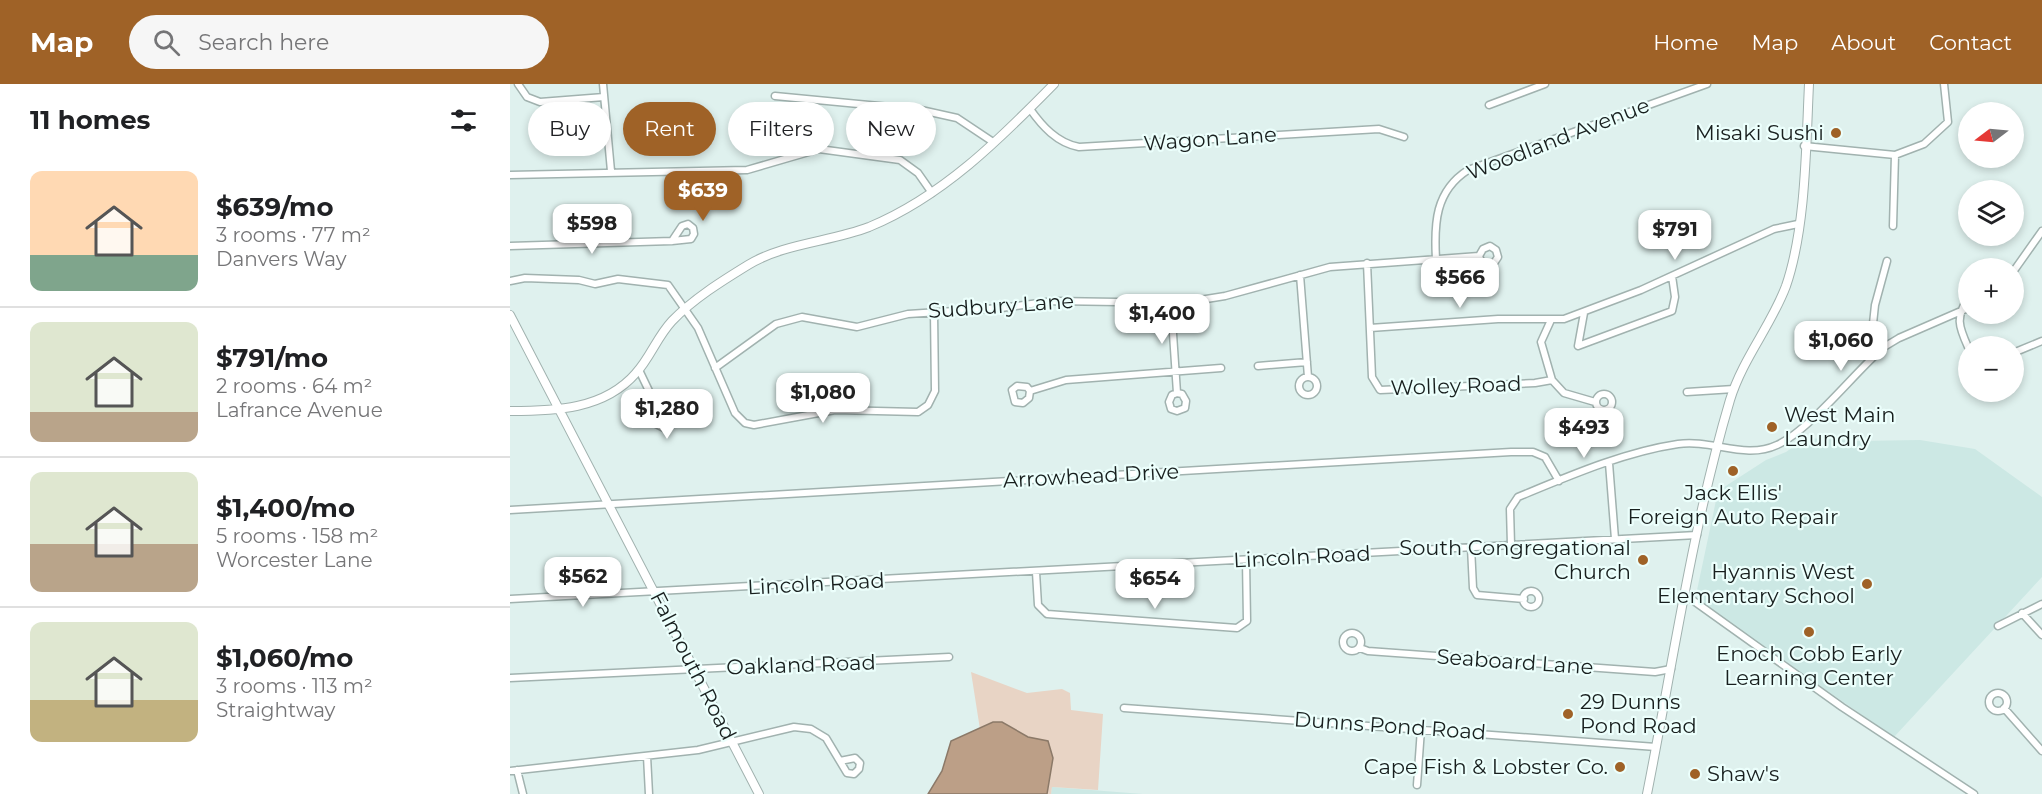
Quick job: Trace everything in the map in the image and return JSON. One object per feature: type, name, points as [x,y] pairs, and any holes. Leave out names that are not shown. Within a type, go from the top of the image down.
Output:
[{"type":"main road","points":[[510,411],[559,410],[601,398],[629,380],[639,370],[659,336],[687,308],[727,279],[765,256],[862,230],[895,215],[932,193],[1029,110],[1054,84]]},
{"type":"main road","points":[[1647,794],[1684,594],[1734,389],[1749,352],[1779,304],[1792,267],[1798,224],[1809,84]]},
{"type":"main road","name":"Falmouth Road","points":[[510,315],[759,794]]},
{"type":"street","points":[[518,84],[530,99],[546,102],[604,97]]},
{"type":"street","points":[[603,84],[611,171]]},
{"type":"street","points":[[1489,105],[1545,84]]},
{"type":"street","name":"Woodland Avenue","points":[[1436,259],[1437,210],[1447,189],[1458,176],[1486,163],[1707,84]]},
{"type":"street","points":[[1804,146],[1895,155],[1924,144],[1947,125],[1949,114],[1944,84]]},
{"type":"street","points":[[775,96],[921,110],[957,118],[993,142]]},
{"type":"street","name":"Wagon Lane","points":[[1029,110],[1056,137],[1066,144],[1079,147],[1379,129],[1404,136]]},
{"type":"street","points":[[510,175],[754,169],[819,149],[900,160],[918,173],[932,193]]},
{"type":"street","points":[[1893,226],[1895,155]]},
{"type":"street","points":[[1370,328],[1479,320],[1551,320],[1584,313],[1774,229],[1798,224]]},
{"type":"street","points":[[2023,258],[2042,231]]},
{"type":"street","points":[[510,246],[672,241]]},
{"type":"street","name":"Sudbury Lane","points":[[715,368],[770,327],[788,320],[813,317],[857,327],[908,314],[1073,300],[1171,304],[1209,299],[1330,267],[1479,256]]},
{"type":"street","points":[[1869,362],[1875,305],[1887,261]]},
{"type":"street","name":"Wolley Road","points":[[1367,263],[1372,377],[1380,390],[1535,383],[1552,380]]},
{"type":"street","points":[[1300,274],[1308,377]]},
{"type":"street","points":[[1584,313],[1578,346],[1672,311],[1675,305],[1672,276]]},
{"type":"street","points":[[510,281],[525,278],[579,280],[595,284],[618,279],[659,282],[672,288],[687,308],[735,413],[750,425],[769,424],[809,413],[835,410],[918,412],[928,405],[934,395],[934,312]]},
{"type":"street","points":[[1171,304],[1177,393]]},
{"type":"street","points":[[1511,545],[1509,518],[1513,502],[1518,497],[1609,463],[1678,444],[1755,451],[1782,443],[1869,362],[1899,338],[1958,312]]},
{"type":"street","points":[[1551,320],[1541,342],[1552,380],[1564,393],[1595,402]]},
{"type":"street","points":[[2024,348],[2042,340]]},
{"type":"street","points":[[1258,366],[1307,362]]},
{"type":"street","points":[[1030,391],[1066,380],[1221,368]]},
{"type":"street","points":[[639,370],[661,416]]},
{"type":"street","points":[[1687,392],[1734,389]]},
{"type":"street","name":"Arrowhead Drive","points":[[510,510],[1529,452],[1545,457],[1558,481]]},
{"type":"street","points":[[1609,463],[1615,539]]},
{"type":"street","name":"Lincoln Road","points":[[510,599],[655,594],[1697,535]]},
{"type":"street","points":[[1471,547],[1473,588],[1477,595],[1524,599]]},
{"type":"street","points":[[1036,572],[1038,605],[1047,614],[1235,628],[1243,626],[1247,621],[1246,560]]},
{"type":"street","points":[[1684,594],[1842,706],[1974,794]]},
{"type":"street","points":[[1998,626],[2042,604]]},
{"type":"street","points":[[2022,613],[2042,635]]},
{"type":"street","name":"Seaboard Lane","points":[[1360,648],[1379,652],[1655,672],[1671,669]]},
{"type":"street","name":"Oakland Road","points":[[510,678],[949,657]]},
{"type":"street","name":"Dunns Pond Road","points":[[1124,708],[1656,747]]},
{"type":"street","points":[[2004,708],[2042,751]]},
{"type":"street","points":[[523,794],[514,770],[647,756],[732,743],[788,728],[806,728],[826,738],[840,761]]},
{"type":"street","points":[[1417,785],[1421,729]]},
{"type":"street","points":[[647,756],[649,794]]},
{"type":"shaded area","name":"Hyannis West Elementary School","points":[[1806,438],[1857,441],[1920,440],[1975,449],[2042,497],[2042,577],[1894,737],[1701,604],[1696,595],[1718,491]]},
{"type":"shaded area","points":[[971,672],[1027,693],[1062,689],[1070,693],[1071,710],[1103,714],[1098,790],[1052,787],[1051,794],[944,794],[982,742]]},
{"type":"shaded area","points":[[993,722],[1002,722],[1028,737],[1048,741],[1053,758],[1047,794],[928,794],[942,771],[951,741]]},
{"type":"shaded area","points":[[1052,787],[1143,794],[1051,794]]},
{"type":"place","name":"Misaki Sushi","points":[[1836,133]]},
{"type":"place","name":"West Main Laundry","points":[[1772,427]]},
{"type":"place","name":"Jack Ellis' Foreign Auto Repair","points":[[1733,471]]},
{"type":"place","name":"South Congregational Church","points":[[1643,560]]},
{"type":"place","name":"Hyannis West Elementary School","points":[[1867,584]]},
{"type":"place","name":"Enoch Cobb Early Learning Center","points":[[1809,632]]},
{"type":"place","name":"29 Dunns Pond Road","points":[[1568,714]]},
{"type":"place","name":"Cape Fish & Lobster Co.","points":[[1620,767]]},
{"type":"place","name":"Shaw's","points":[[1695,774]]}]
